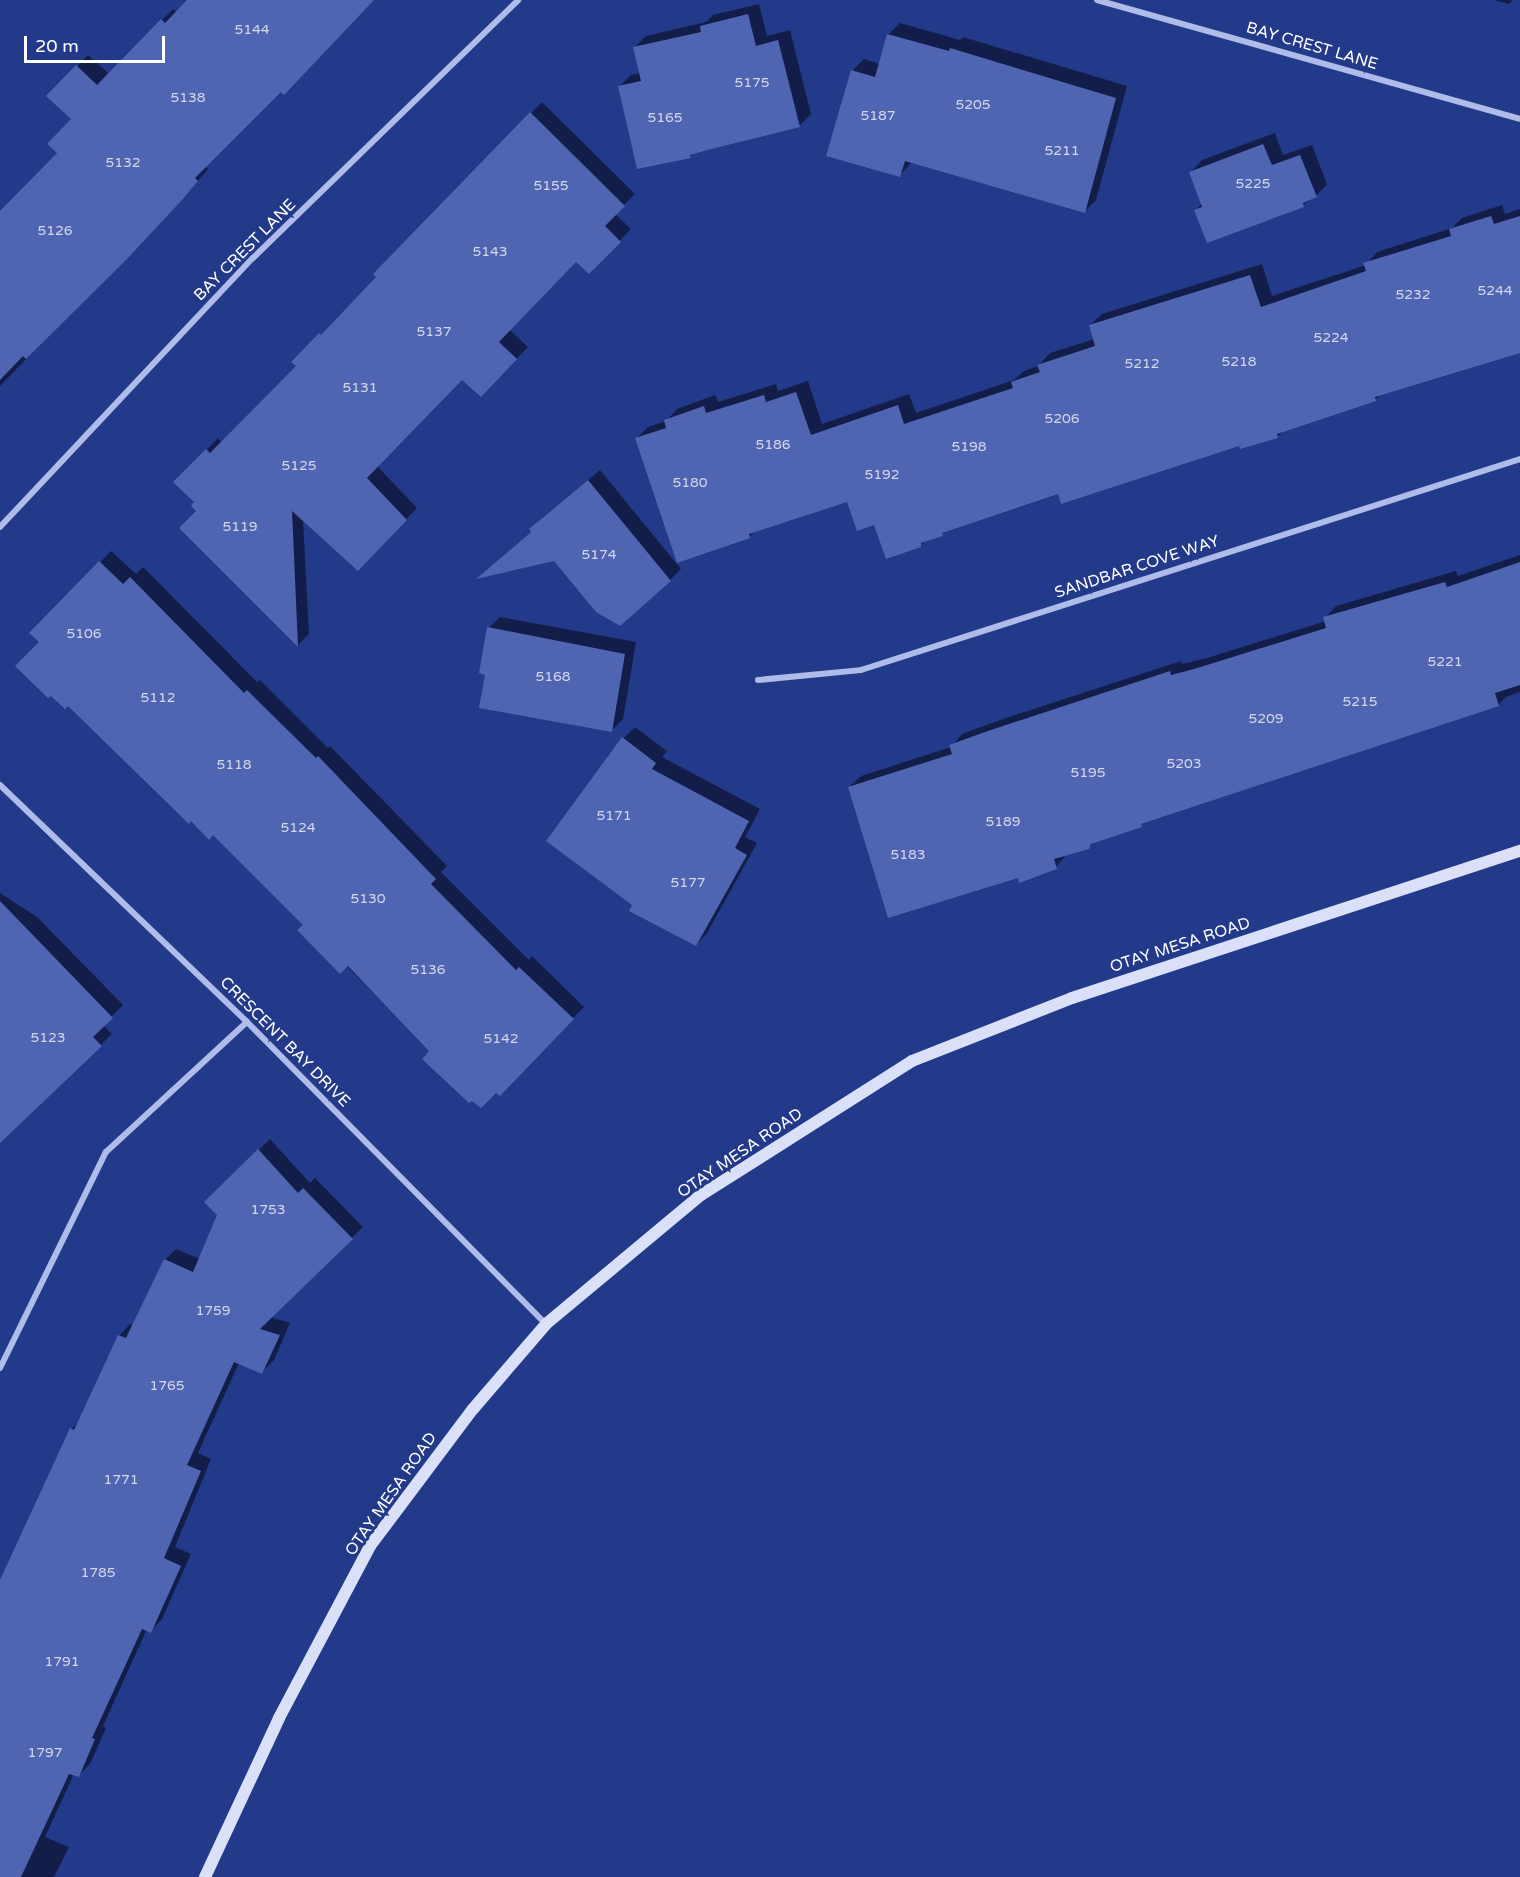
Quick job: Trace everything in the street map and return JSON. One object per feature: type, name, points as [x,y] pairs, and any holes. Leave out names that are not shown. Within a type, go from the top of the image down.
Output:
[{"type":"main road","name":"OTAY MESA ROAD","points":[[205,1877],[279,1718],[370,1546],[473,1409],[546,1324],[701,1196],[912,1061],[1072,998],[1520,851]]},
{"type":"street","name":"BAY CREST LANE","points":[[0,527],[240,271],[518,0]]},
{"type":"street","name":"BAY CREST LANE","points":[[1097,0],[1520,119]]},
{"type":"street","name":"SANDBAR COVE WAY","points":[[758,680],[861,669],[1520,459]]},
{"type":"street","name":"CRESCENT BAY DRIVE","points":[[0,784],[247,1022],[546,1324]]},
{"type":"street","points":[[0,1368],[106,1152],[247,1022]]},
{"type":"building","points":[[187,0],[374,0],[284,95],[281,92],[195,178],[198,181],[126,260],[26,359],[23,356],[0,380],[0,211],[57,153],[47,144],[71,119],[46,96],[76,65],[97,85],[161,19],[165,23]]},
{"type":"building","points":[[748,14],[756,46],[778,40],[800,127],[711,149],[690,155],[691,158],[637,169],[618,86],[641,81],[633,47],[701,32],[700,26]]},
{"type":"building","points":[[887,34],[949,51],[950,48],[1116,98],[1085,213],[905,161],[900,177],[826,156],[851,70],[875,77]]},
{"type":"building","points":[[530,112],[625,206],[605,226],[621,242],[589,274],[576,262],[499,342],[517,359],[481,397],[462,380],[367,478],[407,520],[358,571],[292,511],[298,647],[179,528],[196,511],[191,506],[194,502],[173,482],[206,449],[210,453],[296,366],[291,362],[319,333],[321,335],[376,277],[373,274]]},
{"type":"building","points":[[1263,144],[1272,165],[1300,155],[1317,197],[1303,203],[1304,207],[1207,243],[1194,210],[1202,207],[1189,172]]},
{"type":"building","points":[[1491,216],[1494,224],[1520,216],[1520,353],[1375,397],[1376,401],[1277,434],[1278,438],[1240,449],[1239,446],[1061,504],[1058,494],[942,533],[943,536],[921,543],[921,547],[886,559],[874,525],[857,531],[847,502],[749,534],[750,538],[677,563],[635,438],[666,428],[664,420],[704,406],[706,413],[764,395],[766,402],[796,392],[811,435],[898,405],[904,424],[1013,388],[1011,382],[1040,372],[1037,365],[1095,346],[1089,325],[1250,275],[1261,307],[1366,271],[1363,263],[1451,236],[1449,229]]},
{"type":"building","points":[[588,480],[671,581],[620,626],[596,612],[554,561],[476,579],[531,532],[529,529]]},
{"type":"building","points":[[99,561],[123,584],[130,577],[244,693],[247,690],[316,758],[318,756],[436,879],[431,884],[516,970],[519,967],[574,1019],[500,1096],[496,1093],[481,1108],[472,1101],[469,1103],[422,1059],[429,1051],[348,966],[340,974],[297,930],[303,925],[213,835],[209,840],[191,821],[189,824],[68,706],[65,709],[51,696],[48,698],[15,666],[39,642],[29,633]]},
{"type":"building","points":[[1520,562],[1520,685],[1495,693],[1499,706],[1141,824],[1142,827],[1091,844],[1089,849],[1054,859],[1057,869],[1019,883],[1018,878],[888,918],[848,787],[952,754],[949,745],[985,732],[1170,671],[1171,675],[1194,669],[1326,628],[1323,617],[1445,582],[1447,587]]},
{"type":"building","points":[[487,627],[625,654],[612,732],[479,708],[485,675],[479,673]]},
{"type":"building","points":[[622,737],[656,763],[652,769],[749,821],[735,848],[747,855],[696,946],[629,911],[632,905],[546,841]]},
{"type":"building","points":[[0,901],[113,1018],[93,1037],[102,1046],[0,1143]]},
{"type":"building","points":[[258,1149],[298,1193],[303,1188],[353,1239],[260,1329],[280,1335],[262,1374],[234,1362],[187,1465],[201,1471],[164,1558],[181,1566],[151,1633],[142,1629],[92,1738],[95,1739],[79,1777],[69,1774],[21,1877],[0,1877],[0,1580],[70,1428],[74,1430],[118,1335],[126,1338],[164,1259],[193,1272],[217,1215],[204,1202]]}]
